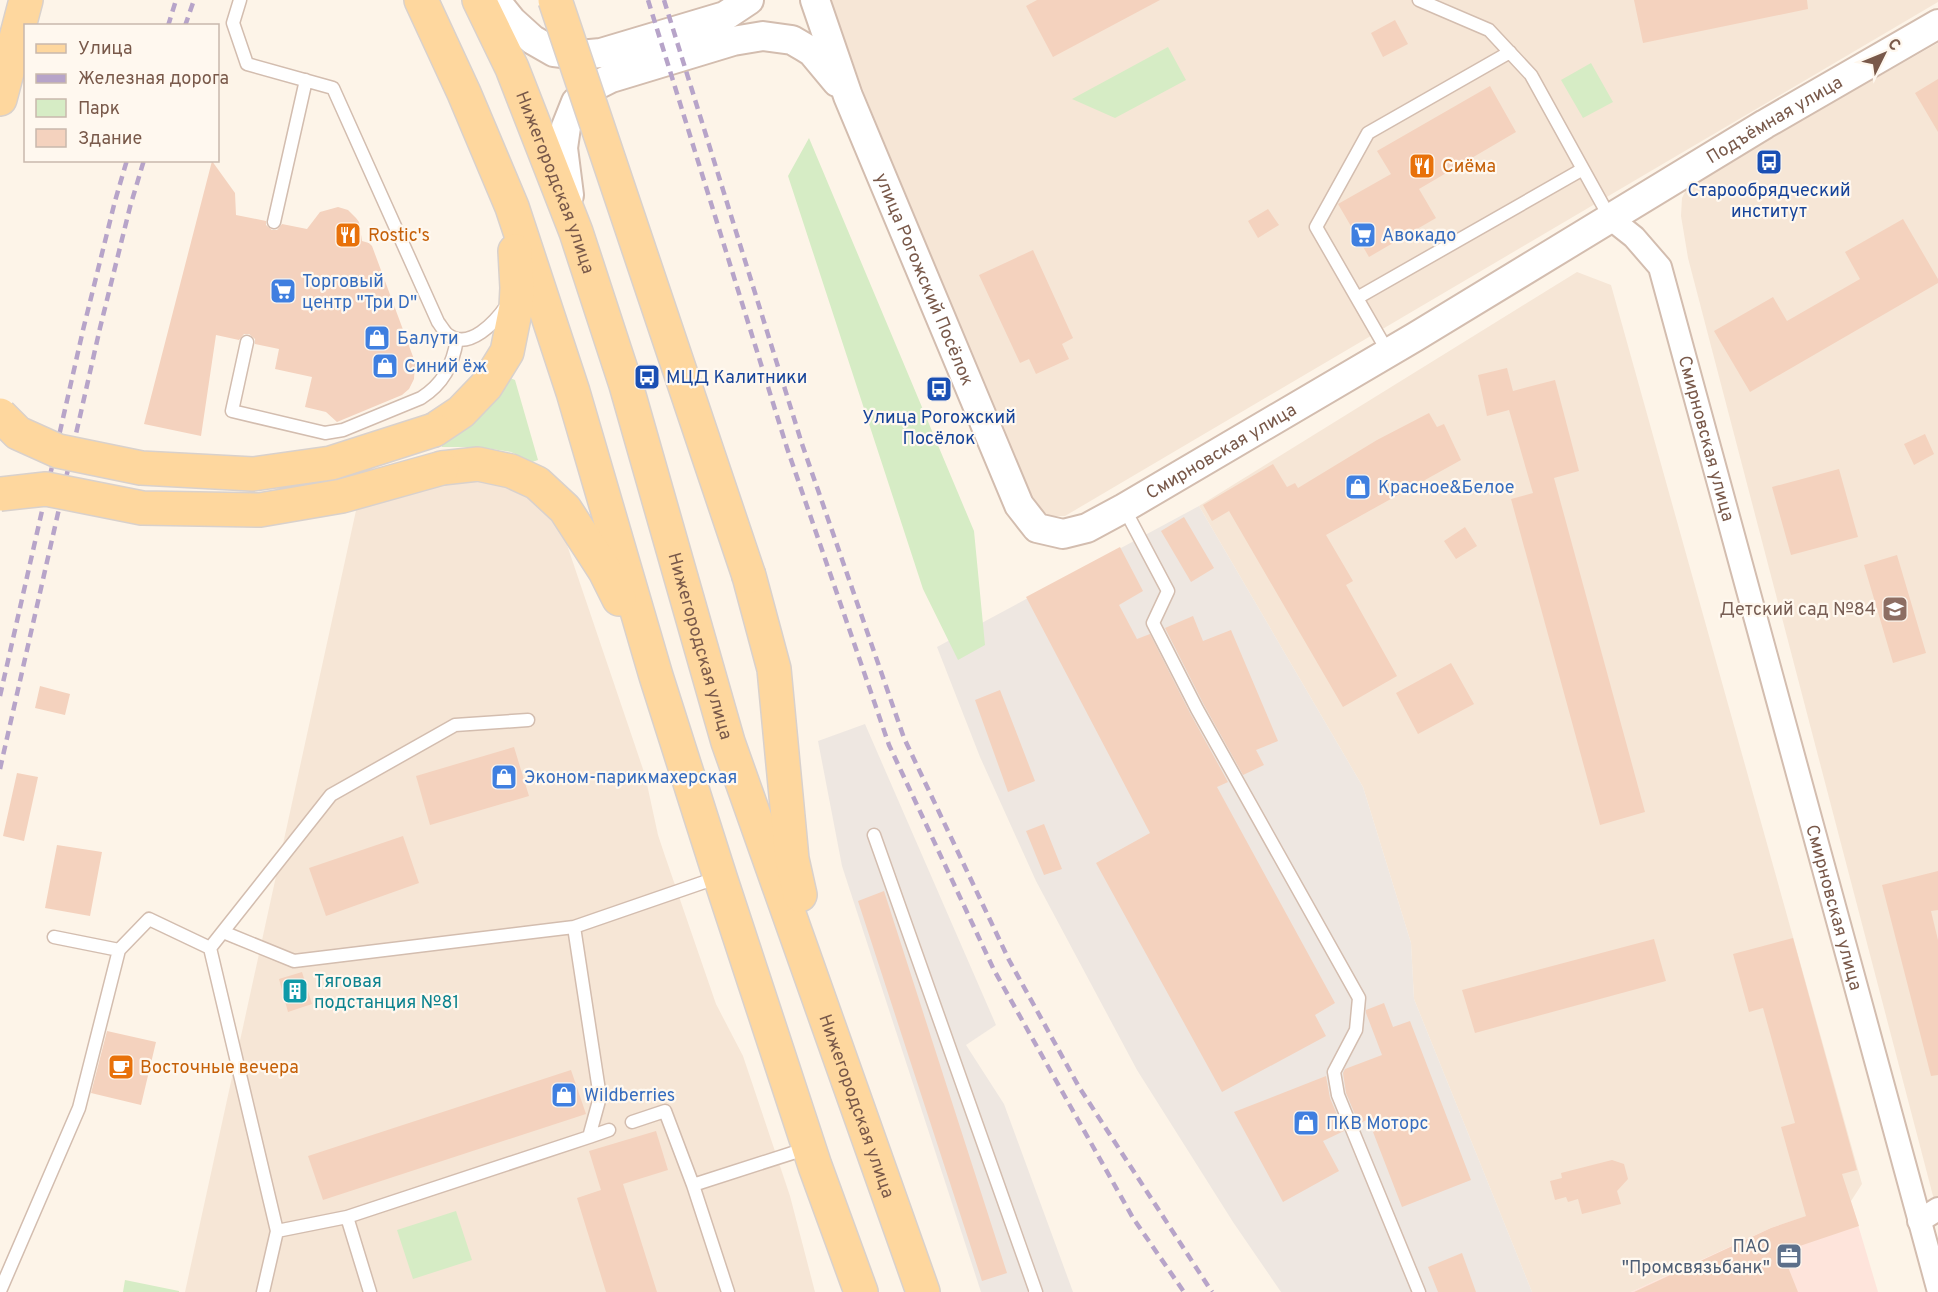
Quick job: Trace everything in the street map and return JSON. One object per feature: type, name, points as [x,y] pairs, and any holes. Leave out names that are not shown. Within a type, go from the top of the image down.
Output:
[{"type":"main road","points":[[0,99],[26,0]]},
{"type":"main road","points":[[420,0],[464,93],[512,207],[573,392],[656,676],[720,877],[812,1157],[861,1292]]},
{"type":"main road","name":"Нижегородская улица","points":[[479,0],[512,68],[576,232],[626,385],[728,742],[923,1292]]},
{"type":"main road","points":[[555,0],[749,576],[774,669],[792,859],[823,1011]]},
{"type":"main road","points":[[0,415],[18,433],[58,451],[141,468],[253,474],[331,463],[434,430],[461,412],[486,386],[507,352],[518,288],[512,207]]},
{"type":"main road","points":[[0,494],[46,489],[142,508],[260,510],[342,496],[442,468],[478,464],[511,471],[537,483],[565,509],[606,571],[656,676]]},
{"type":"street","points":[[495,0],[512,21],[533,40],[554,52],[579,55],[601,53],[725,16],[749,0]]},
{"type":"street","name":"улица Рогожский Посёлок","points":[[814,0],[848,96],[1019,505],[1037,528],[1063,534]]},
{"type":"street","name":"Подъёмная улица","points":[[1610,218],[1765,124],[1938,24]]},
{"type":"street","points":[[576,232],[563,148],[566,127],[576,102],[591,88],[611,78],[722,45],[763,36],[792,40],[812,52],[848,96]]},
{"type":"street","name":"Смирновская улица","points":[[1063,534],[1088,528],[1124,508],[1610,218],[1634,237],[1660,267],[1929,1215],[1938,1288]]},
{"type":"street","points":[[812,1157],[846,1292]]},
{"type":"lane","points":[[240,0],[233,22],[247,64],[333,88],[438,322],[447,333],[457,339],[472,338],[488,327],[503,311],[518,288]]},
{"type":"lane","points":[[1419,0],[1489,30],[1531,75],[1610,218]]},
{"type":"lane","points":[[1388,352],[1316,227],[1368,134],[1510,52]]},
{"type":"lane","points":[[274,222],[306,80]]},
{"type":"lane","points":[[1357,298],[1583,168]]},
{"type":"lane","points":[[247,342],[232,411],[325,433],[343,430],[431,392],[441,382],[450,367],[457,339]]},
{"type":"lane","points":[[1124,508],[1168,591],[1153,623],[1197,709],[1359,998],[1356,1030],[1334,1072],[1338,1095],[1419,1292]]},
{"type":"lane","points":[[210,948],[331,795],[455,725],[528,720]]},
{"type":"lane","points":[[874,835],[1037,1292]]},
{"type":"lane","points":[[223,932],[294,961],[574,927],[720,877]]},
{"type":"lane","points":[[0,1291],[78,1108],[119,950],[149,919],[210,948]]},
{"type":"lane","points":[[574,927],[600,1097],[589,1137]]},
{"type":"lane","points":[[54,937],[119,950]]},
{"type":"lane","points":[[210,948],[277,1231],[263,1292]]},
{"type":"lane","points":[[632,1122],[665,1111],[693,1185],[728,1292]]},
{"type":"lane","points":[[277,1231],[347,1217],[609,1130]]},
{"type":"lane","points":[[693,1185],[812,1157]]},
{"type":"lane","points":[[347,1217],[370,1292]]},
{"type":"shaded area","points":[[830,0],[1938,0],[1938,2],[1065,516],[1050,516],[1041,511],[1033,500],[866,98]]},
{"type":"shaded area","points":[[1938,43],[1938,1215],[1688,258],[1681,216],[1682,198],[1687,188],[1695,180]]},
{"type":"shaded area","points":[[1577,272],[1611,285],[1862,1184],[1851,1201],[1771,1228],[1631,1292],[1532,1292],[1414,999],[1411,943],[1363,787],[1199,506]]},
{"type":"shaded area","points":[[462,476],[514,485],[545,506],[564,536],[645,775],[665,856],[716,1004],[743,1056],[790,1196],[815,1292],[185,1292],[357,506]]},
{"type":"shaded area","points":[[1199,506],[1363,787],[1411,943],[1414,999],[1532,1292],[1281,1292],[1233,1222],[1137,1070],[1036,881],[980,757],[937,647]]},
{"type":"shaded area","points":[[865,724],[996,1025],[966,1045],[1004,1104],[1073,1292],[981,1292],[842,866],[818,741]]},
{"type":"shaded area","name":"ПАО \"Промсвязьбанк\"","points":[[1851,1201],[1878,1292],[1631,1292],[1771,1228]]},
{"type":"green space","points":[[1168,47],[1186,80],[1115,118],[1072,99]]},
{"type":"green space","points":[[1591,63],[1613,102],[1583,118],[1561,80]]},
{"type":"green space","points":[[809,138],[974,531],[985,645],[958,660],[923,589],[788,176]]},
{"type":"green space","points":[[510,378],[515,380],[538,460],[532,462],[511,452],[479,447],[442,447],[441,444],[468,426],[490,406]]},
{"type":"green space","points":[[456,1211],[472,1260],[413,1279],[397,1230]]},
{"type":"green space","points":[[125,1280],[179,1291],[179,1292],[123,1292]]},
{"type":"building","points":[[1037,0],[1160,0],[1053,57],[1026,6]]},
{"type":"building","points":[[1634,0],[1807,0],[1808,9],[1643,43]]},
{"type":"building","points":[[1395,20],[1408,44],[1383,57],[1371,33]]},
{"type":"building","points":[[1938,79],[1938,132],[1915,93]]},
{"type":"building","points":[[1490,86],[1516,132],[1419,189],[1436,218],[1369,257],[1338,204],[1391,174],[1377,151]]},
{"type":"building","name":"Торговый центр \"Три D\"","points":[[212,162],[235,193],[236,215],[266,221],[266,225],[272,230],[277,230],[282,224],[307,229],[320,212],[338,207],[348,210],[359,222],[362,241],[372,246],[415,362],[414,379],[409,389],[402,395],[337,422],[326,412],[305,407],[312,377],[275,369],[279,349],[255,344],[255,339],[249,334],[244,334],[239,340],[216,335],[201,436],[144,424]]},
{"type":"building","points":[[1268,209],[1279,225],[1258,238],[1248,221]]},
{"type":"building","points":[[1903,219],[1938,279],[1938,283],[1750,392],[1714,331],[1773,297],[1787,321],[1860,279],[1845,252]]},
{"type":"building","points":[[1033,250],[1073,338],[1062,344],[1069,359],[1036,374],[1029,359],[1020,363],[979,275]]},
{"type":"building","points":[[1507,368],[1513,391],[1555,380],[1579,471],[1554,478],[1645,812],[1600,825],[1511,499],[1533,493],[1509,410],[1487,416],[1478,375]]},
{"type":"building","points":[[1429,413],[1437,427],[1444,424],[1461,460],[1326,535],[1353,581],[1346,585],[1397,676],[1343,707],[1229,511],[1212,521],[1203,505],[1273,464],[1287,487],[1295,483],[1298,488],[1377,440]]},
{"type":"building","points":[[1925,434],[1934,454],[1914,465],[1904,444]]},
{"type":"building","points":[[1839,469],[1858,537],[1791,555],[1772,487]]},
{"type":"building","points":[[1184,517],[1214,568],[1191,582],[1161,531]]},
{"type":"building","points":[[1465,527],[1477,546],[1456,559],[1444,541]]},
{"type":"building","points":[[1120,547],[1143,591],[1119,605],[1137,639],[1150,634],[1228,782],[1217,787],[1335,1003],[1315,1015],[1326,1036],[1222,1092],[1096,863],[1150,833],[1026,597]]},
{"type":"building","name":"Детский сад №84","points":[[1897,555],[1926,653],[1893,663],[1864,565]]},
{"type":"building","points":[[1193,616],[1203,641],[1231,630],[1278,741],[1256,750],[1264,765],[1243,775],[1165,628]]},
{"type":"building","points":[[1451,663],[1474,704],[1418,734],[1396,693]]},
{"type":"building","points":[[40,686],[70,694],[65,715],[35,708]]},
{"type":"building","points":[[1000,690],[1035,781],[1008,792],[975,700]]},
{"type":"building","points":[[514,747],[529,796],[430,825],[416,776]]},
{"type":"building","points":[[17,773],[38,777],[24,841],[3,836]]},
{"type":"building","points":[[1044,824],[1062,869],[1044,875],[1026,831]]},
{"type":"building","points":[[403,836],[419,883],[326,916],[309,868]]},
{"type":"building","points":[[57,845],[102,852],[90,916],[45,908]]},
{"type":"building","points":[[1938,871],[1938,910],[1931,911],[1938,940],[1938,1075],[1931,1076],[1882,885]]},
{"type":"building","points":[[884,891],[1007,1273],[982,1281],[858,901]]},
{"type":"building","points":[[1793,938],[1857,1170],[1842,1174],[1859,1226],[1782,1252],[1798,1292],[1634,1292],[1771,1228],[1806,1216],[1781,1127],[1795,1123],[1763,1008],[1749,1012],[1733,954]]},
{"type":"building","points":[[1654,939],[1666,981],[1475,1033],[1462,990]]},
{"type":"building","name":"Тяговая подстанция №81","points":[[302,972],[312,1004],[288,1012],[279,979]]},
{"type":"building","points":[[1384,1003],[1393,1027],[1410,1021],[1471,1180],[1402,1207],[1368,1119],[1359,1124],[1346,1093],[1343,1073],[1345,1069],[1382,1055],[1366,1010]]},
{"type":"building","name":"Восточные вечера","points":[[107,1031],[156,1042],[141,1105],[91,1093]]},
{"type":"building","points":[[571,1070],[586,1114],[323,1200],[308,1156]]},
{"type":"building","points":[[1326,1076],[1330,1098],[1344,1131],[1323,1141],[1339,1171],[1283,1202],[1234,1112]]},
{"type":"building","points":[[656,1131],[668,1170],[623,1184],[657,1292],[606,1292],[577,1198],[601,1190],[589,1151]]},
{"type":"building","points":[[1612,1160],[1624,1164],[1628,1179],[1617,1191],[1621,1204],[1582,1214],[1578,1199],[1568,1202],[1566,1197],[1555,1200],[1550,1181],[1562,1178],[1561,1173]]},
{"type":"building","points":[[1462,1253],[1476,1292],[1438,1292],[1428,1267]]},
{"type":"railway","points":[[169,24],[176,0]]},
{"type":"railway","points":[[186,24],[194,0]]},
{"type":"railway","points":[[648,0],[787,448],[889,745],[994,970],[1133,1218],[1184,1292]]},
{"type":"railway","points":[[664,0],[802,444],[904,738],[1009,960],[1079,1087],[1212,1292]]},
{"type":"railway","points":[[0,696],[83,330],[126,162]]},
{"type":"railway","points":[[0,769],[100,328],[143,162]]},
{"type":"place","name":"Старообрядческий институт","points":[[1769,162]]},
{"type":"place","name":"Сиёма","points":[[1422,166]]},
{"type":"place","name":"Rostic's","points":[[348,235]]},
{"type":"place","name":"Авокадо","points":[[1363,235]]},
{"type":"place","name":"Торговый центр \"Три D\"","points":[[283,291]]},
{"type":"place","name":"Балути","points":[[377,338]]},
{"type":"place","name":"Синий ёж","points":[[385,366]]},
{"type":"place","name":"МЦД Калитники","points":[[647,377]]},
{"type":"place","name":"Улица Рогожский Посёлок","points":[[939,389]]},
{"type":"place","name":"Красное&Белое","points":[[1358,487]]},
{"type":"place","name":"Детский сад №84","points":[[1895,609]]},
{"type":"place","name":"Эконом-парикмахерская","points":[[504,777]]},
{"type":"place","name":"Тяговая подстанция №81","points":[[295,991]]},
{"type":"place","name":"Восточные вечера","points":[[121,1067]]},
{"type":"place","name":"Wildberries","points":[[564,1095]]},
{"type":"place","name":"ПКВ Моторс","points":[[1306,1123]]},
{"type":"place","name":"ПАО \"Промсвязьбанк\"","points":[[1789,1256]]}]
